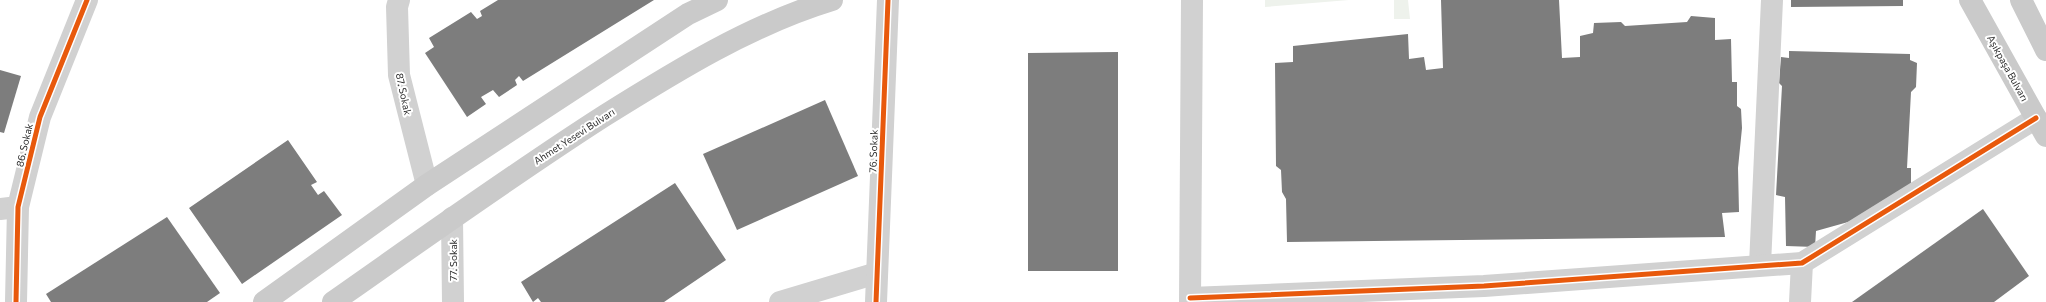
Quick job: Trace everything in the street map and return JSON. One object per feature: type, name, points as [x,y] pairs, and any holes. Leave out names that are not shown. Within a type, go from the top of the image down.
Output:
[{"type":"main road","points":[[264,302],[427,185],[688,14],[717,0]]},
{"type":"main road","name":"Ahmet Yesevi Bulvarı","points":[[333,302],[536,160],[686,65],[732,41],[779,20],[806,8],[832,0]]},
{"type":"main road","name":"Aşıkpaşa Bulvarı","points":[[1970,0],[2041,127]]},
{"type":"main road","points":[[2021,0],[2046,50]]},
{"type":"street","name":"86. Sokak","points":[[16,302],[9,208],[40,117],[87,0]]},
{"type":"street","name":"87. Sokak","points":[[399,0],[397,7],[399,75],[427,185]]},
{"type":"street","name":"76. Sokak","points":[[876,302],[888,0]]},
{"type":"street","points":[[1192,0],[1190,300],[1484,294],[1760,265],[1802,263],[2041,127]]},
{"type":"street","points":[[1760,265],[1772,0]]},
{"type":"street","name":"77. Sokak","points":[[452,218],[453,302]]},
{"type":"street","points":[[1800,302],[1802,263]]},
{"type":"street","points":[[780,302],[877,273]]},
{"type":"shaded area","points":[[1265,0],[1349,0],[1265,7]]},
{"type":"shaded area","points":[[1394,0],[1408,0],[1410,19],[1394,19]]},
{"type":"building","points":[[498,0],[654,0],[523,81],[519,76],[515,80],[517,85],[499,97],[493,90],[481,97],[486,104],[467,117],[425,53],[434,47],[429,38],[471,12],[477,19],[482,16],[480,11]]},
{"type":"building","points":[[1441,0],[1559,0],[1562,58],[1580,57],[1580,36],[1593,33],[1594,23],[1621,22],[1625,26],[1687,22],[1691,16],[1715,18],[1715,40],[1731,39],[1732,82],[1737,82],[1737,106],[1741,109],[1742,128],[1738,168],[1739,212],[1722,213],[1725,237],[1287,242],[1286,199],[1282,192],[1281,170],[1276,166],[1275,63],[1293,62],[1293,46],[1408,34],[1409,59],[1424,57],[1426,70],[1443,68]]},
{"type":"building","points":[[1791,0],[1903,0],[1903,6],[1791,7]]},
{"type":"building","points":[[1789,51],[1910,54],[1910,60],[1917,63],[1916,87],[1911,92],[1907,168],[1911,168],[1911,200],[1866,217],[1816,231],[1815,247],[1786,246],[1785,197],[1776,195],[1782,86],[1779,83],[1781,57],[1789,58]]},
{"type":"building","points":[[1118,52],[1118,271],[1028,271],[1028,53]]},
{"type":"building","points":[[0,70],[21,76],[4,133],[0,132]]},
{"type":"building","points":[[825,100],[858,176],[737,230],[703,154]]},
{"type":"building","points":[[288,140],[317,182],[311,185],[318,195],[324,191],[342,215],[242,284],[189,208]]},
{"type":"building","points":[[675,183],[726,260],[664,302],[541,302],[538,298],[533,302],[521,282]]},
{"type":"building","points":[[1983,209],[2029,276],[1994,302],[1852,302]]},
{"type":"building","points":[[167,217],[220,293],[207,302],[51,302],[46,294]]},
{"type":"cycle path","points":[[16,302],[18,207],[40,117],[87,0]]},
{"type":"cycle path","points":[[876,302],[888,0]]},
{"type":"cycle path","points":[[1190,298],[1484,286],[1802,263],[2036,118]]}]
